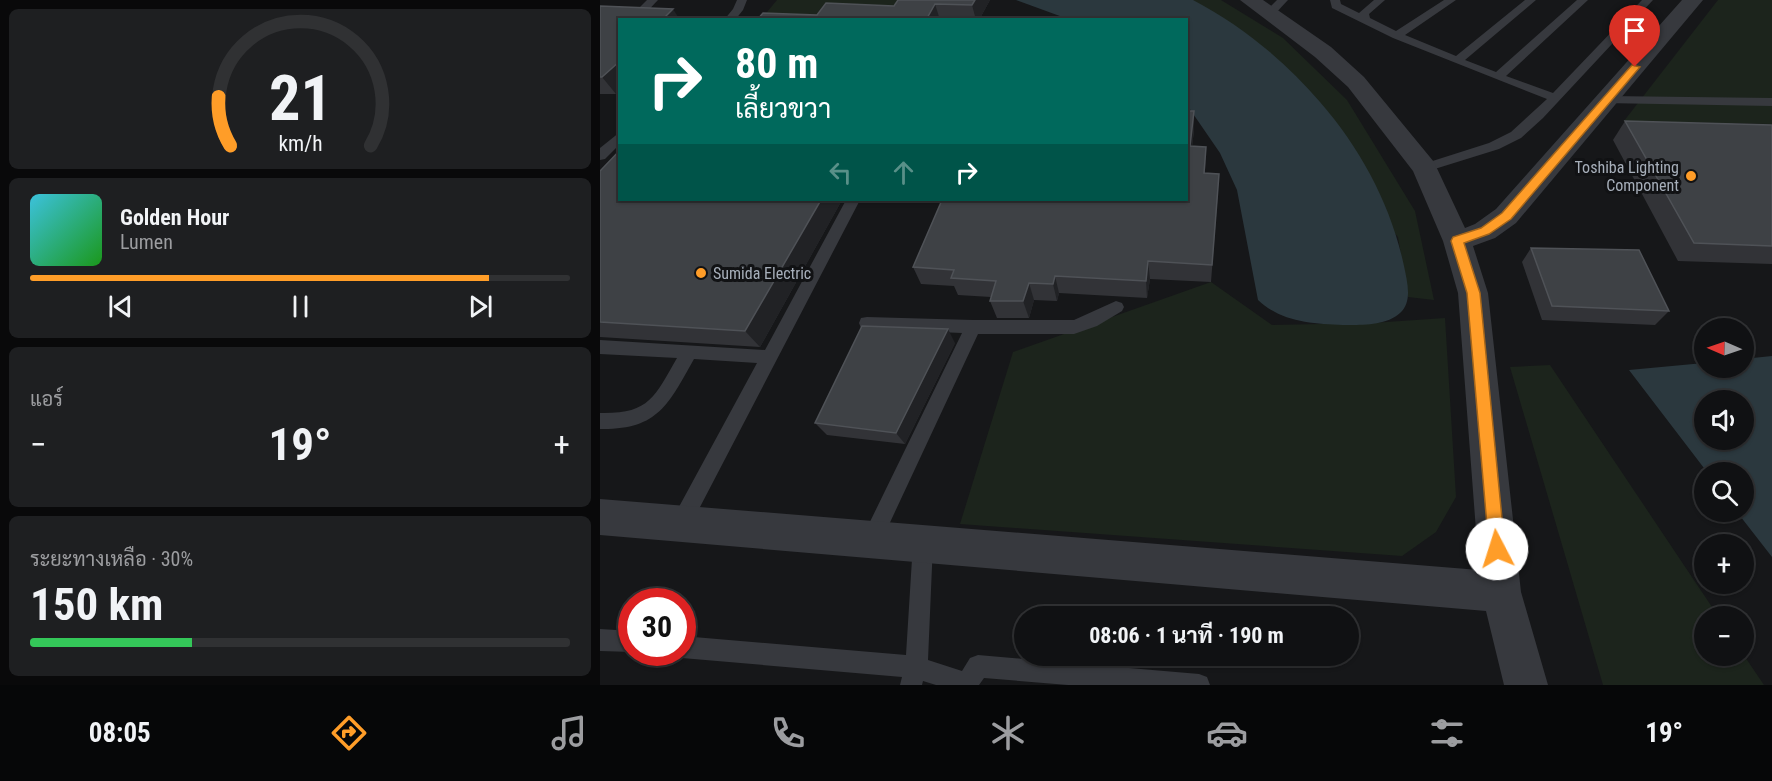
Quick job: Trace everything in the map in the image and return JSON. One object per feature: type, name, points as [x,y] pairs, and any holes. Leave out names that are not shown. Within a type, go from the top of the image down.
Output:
[{"type":"street","points":[[1457,241],[1485,231],[1506,216],[1693,0]]},
{"type":"street","points":[[1268,4],[1356,82],[1425,168],[1457,241],[1473,293],[1501,592],[1526,685]]},
{"type":"street","points":[[600,517],[1501,592]]},
{"type":"lane","points":[[634,18],[653,0]]},
{"type":"lane","points":[[731,18],[738,10],[742,0]]},
{"type":"lane","points":[[1335,0],[1336,6],[1397,36],[1556,98]]},
{"type":"lane","points":[[1365,20],[1364,12],[1380,0]]},
{"type":"lane","points":[[1397,36],[1451,0]]},
{"type":"lane","points":[[1457,61],[1531,0]]},
{"type":"lane","points":[[1498,77],[1583,0]]},
{"type":"lane","points":[[1425,168],[1477,153],[1509,139],[1539,116],[1648,0]]},
{"type":"lane","points":[[1607,100],[1772,102]]},
{"type":"lane","points":[[600,156],[618,138]]},
{"type":"lane","points":[[681,523],[852,201]]},
{"type":"lane","points":[[867,322],[973,327],[1074,327],[1091,321],[1116,307]]},
{"type":"lane","points":[[872,539],[973,327]]},
{"type":"lane","points":[[600,347],[769,357]]},
{"type":"lane","points":[[600,421],[627,421],[647,415],[662,397],[689,353]]},
{"type":"lane","points":[[914,676],[923,543]]},
{"type":"lane","points":[[600,640],[618,641]]},
{"type":"lane","points":[[696,649],[914,676],[966,685],[978,666],[1198,685]]},
{"type":"shaded area","points":[[777,0],[915,0],[905,18],[763,17]]},
{"type":"shaded area","points":[[1016,0],[1193,0],[1245,32],[1277,58],[1335,120],[1361,158],[1383,200],[1398,243],[1408,291],[1407,303],[1400,313],[1380,323],[1331,325],[1287,317],[1258,300],[1237,190],[1220,153],[1188,106],[1188,18],[1065,18]]},
{"type":"shaded area","points":[[1192,0],[1221,0],[1283,38],[1347,100],[1415,211],[1434,300],[1408,297],[1398,237]]},
{"type":"shaded area","points":[[1718,0],[1772,0],[1772,124],[1624,121]]},
{"type":"shaded area","points":[[1211,282],[1272,325],[1372,323],[1445,318],[1456,497],[1436,532],[1402,556],[960,524],[1013,352]]},
{"type":"shaded area","points":[[1772,356],[1772,557],[1745,522],[1754,522],[1754,462],[1699,462],[1629,370],[1694,364],[1694,378],[1754,378],[1754,358]]},
{"type":"shaded area","points":[[1550,365],[1694,580],[1694,594],[1703,594],[1711,606],[1694,606],[1694,666],[1751,666],[1764,685],[1603,685],[1510,367]]},
{"type":"building","points":[[898,0],[975,0],[972,5],[935,4],[927,18],[759,18],[763,13],[817,15],[826,3],[894,6]]},
{"type":"building","points":[[600,6],[673,9],[664,18],[618,18],[618,63],[600,77]]},
{"type":"building","points":[[1188,111],[1194,111],[1190,146],[1206,147],[1204,173],[1219,174],[1212,265],[1148,261],[1146,281],[1055,276],[1053,284],[1029,283],[1023,301],[990,301],[996,281],[951,278],[954,270],[913,267],[942,201],[1188,201]]},
{"type":"building","name":"Toshiba Lighting Component","points":[[1625,121],[1772,125],[1772,246],[1694,243]]},
{"type":"building","name":"Sumida Electric","points":[[618,152],[618,201],[820,201],[745,331],[600,322],[600,171]]},
{"type":"building","points":[[1531,248],[1639,250],[1669,311],[1552,306]]},
{"type":"building","points":[[862,326],[948,329],[896,433],[815,423]]},
{"type":"place","name":"Toshiba Lighting Component","points":[[1691,176]]},
{"type":"place","name":"Sumida Electric","points":[[701,273]]},
{"type":"route","points":[[1497,549],[1473,293],[1457,241],[1485,231],[1506,216],[1635,67]]}]
